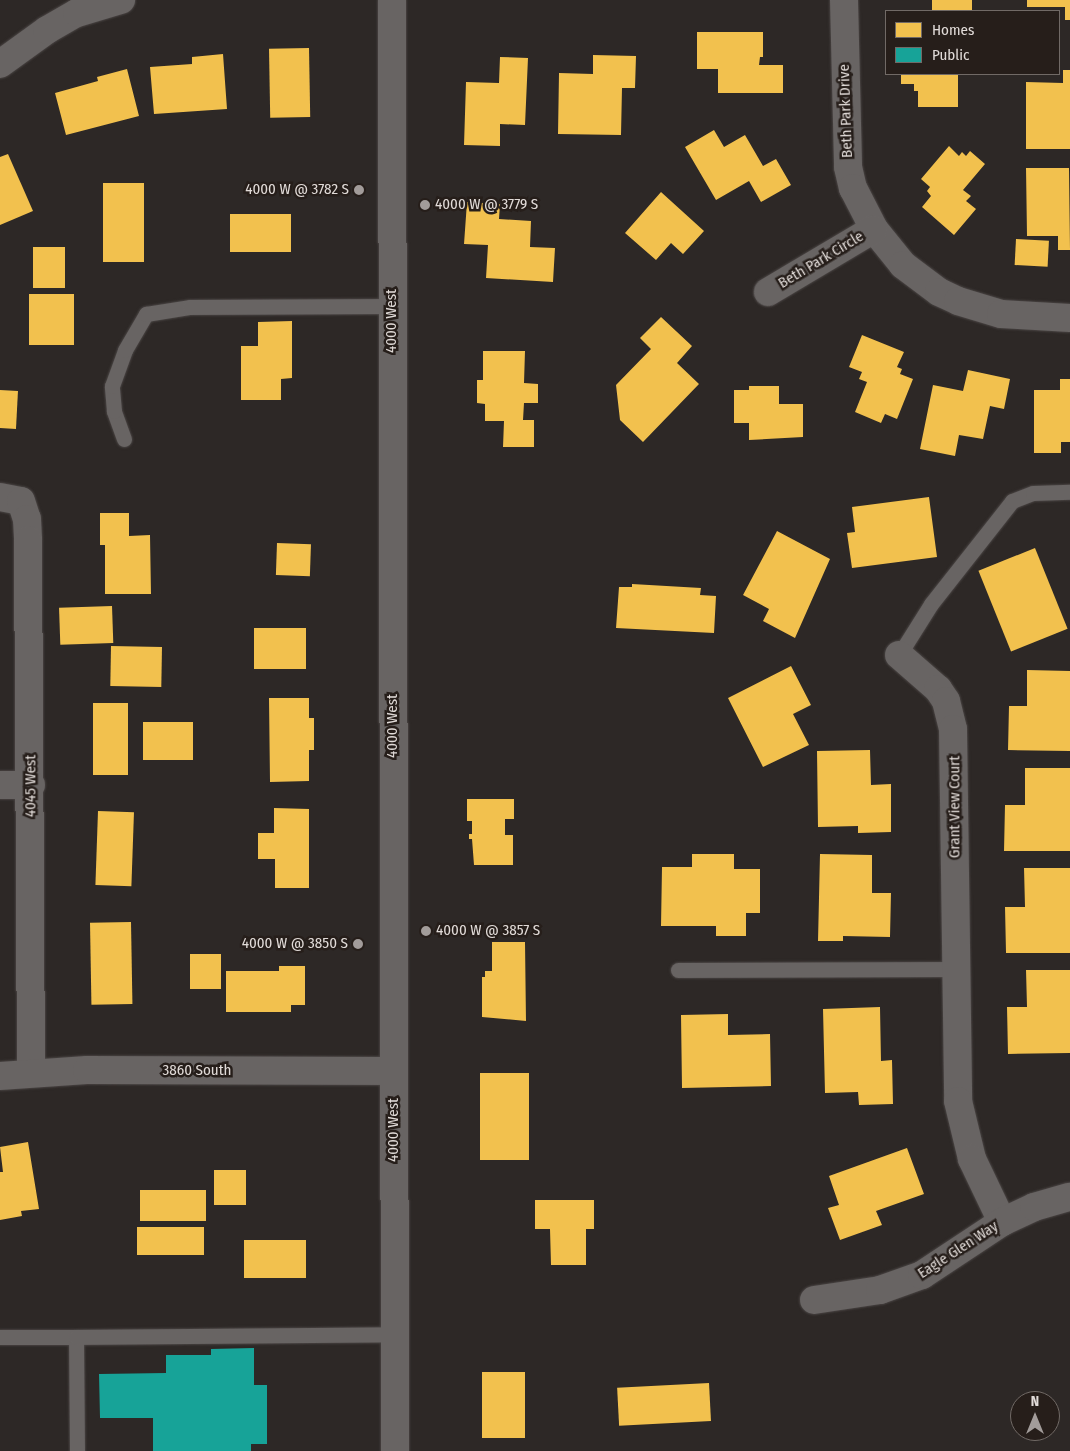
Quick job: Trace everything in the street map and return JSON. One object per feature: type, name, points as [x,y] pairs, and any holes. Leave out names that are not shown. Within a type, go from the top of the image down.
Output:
[{"type":"street","points":[[0,64],[47,30],[77,12],[121,0]]},
{"type":"street","name":"4000 West","points":[[392,0],[395,1451]]},
{"type":"street","name":"Beth Park Drive","points":[[844,0],[848,167],[853,188],[874,229],[903,265],[939,292],[958,301],[1001,314],[1070,318]]},
{"type":"street","name":"Beth Park Circle","points":[[768,292],[874,229]]},
{"type":"street","name":"4045 West","points":[[10,499],[27,519],[28,540],[31,785],[31,1072]]},
{"type":"street","name":"Grant View Court","points":[[899,656],[938,689],[946,701],[954,729],[956,1064],[961,1120],[972,1159],[1002,1222]]},
{"type":"street","points":[[0,785],[31,785]]},
{"type":"street","name":"3860 South","points":[[0,1076],[31,1072],[394,1071]]},
{"type":"street","name":"Eagle Glen Way","points":[[814,1300],[880,1290],[922,1275],[1002,1222],[1070,1197]]},
{"type":"lane","points":[[124,439],[114,411],[112,386],[124,350],[146,314],[190,307],[392,306]]},
{"type":"lane","name":"Grant View Court","points":[[899,656],[931,604],[1012,501],[1033,493],[1070,492]]},
{"type":"lane","points":[[678,970],[956,969]]},
{"type":"lane","points":[[0,1337],[395,1334]]},
{"type":"lane","points":[[76,1336],[77,1451]]},
{"type":"building: Homes","points":[[932,0],[972,0],[972,10],[932,10]]},
{"type":"building: Homes","points":[[1027,0],[1070,0],[1070,20],[1065,20],[1065,7],[1027,7]]},
{"type":"building: Homes","points":[[697,32],[763,32],[763,57],[760,57],[759,65],[783,65],[783,93],[718,93],[718,69],[697,69]]},
{"type":"building: Homes","points":[[309,48],[310,117],[270,118],[269,49]]},
{"type":"building: Homes","points":[[223,54],[227,109],[154,114],[150,67],[192,64],[192,57]]},
{"type":"building: Homes","points":[[593,55],[636,56],[635,88],[622,88],[621,135],[558,134],[559,73],[593,74]]},
{"type":"building: Homes","points":[[500,57],[528,58],[525,125],[500,124],[500,146],[464,145],[466,82],[499,83]]},
{"type":"building: Homes","points":[[127,69],[139,116],[66,135],[55,93],[98,81],[97,77]]},
{"type":"building: Homes","points":[[1063,70],[1070,70],[1070,149],[1026,149],[1026,82],[1063,83]]},
{"type":"building: Homes","points":[[901,75],[958,75],[958,107],[918,107],[918,91],[914,91],[914,84],[901,84]]},
{"type":"building: Homes","points":[[714,130],[724,147],[745,135],[763,166],[776,159],[791,185],[761,202],[749,181],[716,200],[685,147]]},
{"type":"building: Homes","points":[[949,146],[959,156],[962,152],[966,156],[970,151],[985,164],[963,190],[971,196],[966,201],[976,209],[954,235],[922,207],[931,196],[927,191],[930,187],[921,179]]},
{"type":"building: Homes","points":[[8,154],[33,211],[0,225],[0,157]]},
{"type":"building: Homes","points":[[1026,168],[1069,168],[1070,250],[1058,250],[1058,236],[1027,236]]},
{"type":"building: Homes","points":[[103,183],[144,183],[144,262],[103,262]]},
{"type":"building: Homes","points":[[661,192],[704,231],[683,254],[671,243],[656,260],[625,233]]},
{"type":"building: Homes","points":[[467,202],[500,204],[499,219],[531,221],[530,247],[555,248],[553,282],[486,278],[488,245],[464,244]]},
{"type":"building: Homes","points":[[230,214],[291,214],[291,252],[230,252]]},
{"type":"building: Homes","points":[[1016,239],[1049,241],[1048,267],[1015,265]]},
{"type":"building: Homes","points":[[33,247],[65,247],[65,288],[33,288]]},
{"type":"building: Homes","points":[[29,294],[74,294],[74,345],[29,345]]},
{"type":"building: Homes","points":[[661,317],[692,346],[677,363],[699,384],[643,442],[620,420],[616,385],[651,349],[640,338]]},
{"type":"building: Homes","points":[[292,321],[292,378],[281,379],[281,400],[241,400],[241,346],[258,346],[258,322]]},
{"type":"building: Homes","points":[[862,335],[904,352],[897,367],[902,369],[900,374],[913,379],[897,419],[885,414],[881,423],[855,412],[867,382],[859,379],[862,372],[849,367]]},
{"type":"building: Homes","points":[[483,351],[525,351],[524,383],[538,384],[538,403],[524,403],[523,420],[534,420],[534,447],[503,447],[504,421],[485,421],[485,404],[477,403],[477,380],[483,380]]},
{"type":"building: Homes","points":[[968,370],[1010,379],[1004,409],[990,406],[983,439],[959,435],[955,456],[920,449],[933,385],[963,391]]},
{"type":"building: Homes","points":[[1060,379],[1070,379],[1070,442],[1061,442],[1061,453],[1034,453],[1034,390],[1060,390]]},
{"type":"building: Homes","points":[[749,386],[779,386],[779,404],[803,404],[803,437],[749,440],[749,423],[734,423],[734,390],[749,390]]},
{"type":"building: Homes","points":[[0,390],[18,391],[16,429],[0,428]]},
{"type":"building: Homes","points":[[929,497],[937,557],[852,568],[847,533],[855,532],[852,507]]},
{"type":"building: Homes","points":[[100,513],[129,513],[129,536],[150,535],[151,594],[105,594],[105,545],[100,545]]},
{"type":"building: Homes","points":[[777,531],[830,559],[795,638],[763,621],[769,609],[743,595]]},
{"type":"building: Homes","points":[[277,543],[311,544],[310,576],[276,575]]},
{"type":"building: Homes","points":[[1035,548],[1068,629],[1011,652],[978,571]]},
{"type":"building: Homes","points":[[632,584],[701,588],[700,595],[716,596],[714,633],[616,628],[619,587],[632,587]]},
{"type":"building: Homes","points":[[112,606],[113,643],[60,645],[59,608]]},
{"type":"building: Homes","points":[[254,628],[306,628],[306,669],[254,669]]},
{"type":"building: Homes","points":[[111,646],[162,647],[161,687],[110,686]]},
{"type":"building: Homes","points":[[791,666],[811,705],[793,714],[809,745],[763,767],[728,698]]},
{"type":"building: Homes","points":[[1027,670],[1070,671],[1070,751],[1008,750],[1009,706],[1027,706]]},
{"type":"building: Homes","points":[[269,698],[309,698],[309,718],[314,718],[314,750],[309,750],[309,781],[270,782]]},
{"type":"building: Homes","points":[[93,703],[128,703],[128,775],[93,775]]},
{"type":"building: Homes","points":[[143,722],[193,722],[193,760],[143,760]]},
{"type":"building: Homes","points":[[870,750],[871,785],[891,784],[891,832],[858,833],[858,826],[818,827],[817,751]]},
{"type":"building: Homes","points":[[1025,768],[1070,768],[1070,851],[1004,851],[1005,805],[1025,805]]},
{"type":"building: Homes","points":[[467,799],[514,799],[514,819],[505,819],[505,835],[513,835],[513,865],[474,865],[472,839],[469,839],[469,834],[472,834],[472,821],[467,821]]},
{"type":"building: Homes","points":[[274,808],[309,809],[309,888],[275,888],[275,859],[258,859],[258,833],[274,833]]},
{"type":"building: Homes","points":[[98,811],[134,812],[131,886],[95,885]]},
{"type":"building: Homes","points":[[692,854],[734,854],[734,869],[760,869],[760,913],[746,913],[746,936],[716,936],[716,926],[661,926],[662,867],[692,867]]},
{"type":"building: Homes","points":[[820,854],[872,855],[872,893],[891,893],[890,937],[843,936],[843,941],[818,941]]},
{"type":"building: Homes","points":[[1024,868],[1070,868],[1070,953],[1006,953],[1005,907],[1025,907]]},
{"type":"building: Homes","points":[[131,922],[132,1004],[91,1005],[90,923]]},
{"type":"building: Homes","points":[[492,942],[525,942],[526,1021],[482,1017],[482,977],[485,977],[485,971],[492,971]]},
{"type":"building: Homes","points":[[190,954],[221,954],[221,989],[190,989]]},
{"type":"building: Homes","points":[[279,966],[305,966],[305,1005],[291,1005],[291,1012],[226,1012],[226,971],[279,971]]},
{"type":"building: Homes","points":[[1026,970],[1070,970],[1070,1053],[1008,1054],[1007,1007],[1027,1007]]},
{"type":"building: Homes","points":[[880,1007],[881,1061],[892,1060],[893,1104],[859,1105],[858,1092],[825,1093],[823,1009]]},
{"type":"building: Homes","points":[[728,1014],[728,1035],[770,1034],[771,1086],[682,1088],[681,1015]]},
{"type":"building: Homes","points":[[480,1073],[529,1073],[529,1160],[480,1160]]},
{"type":"building: Homes","points":[[28,1142],[39,1209],[21,1211],[22,1216],[0,1220],[0,1172],[3,1172],[0,1147]]},
{"type":"building: Homes","points":[[907,1148],[924,1194],[876,1211],[882,1225],[840,1240],[828,1208],[839,1205],[829,1176]]},
{"type":"building: Homes","points":[[214,1170],[246,1170],[246,1205],[214,1205]]},
{"type":"building: Homes","points":[[140,1190],[206,1190],[206,1221],[140,1221]]},
{"type":"building: Homes","points":[[535,1200],[594,1200],[594,1229],[586,1229],[586,1265],[551,1265],[550,1229],[535,1229]]},
{"type":"building: Homes","points":[[137,1227],[204,1227],[204,1255],[137,1255]]},
{"type":"building: Homes","points":[[244,1240],[306,1240],[306,1278],[244,1278]]},
{"type":"building: Homes","points":[[482,1372],[525,1372],[525,1438],[482,1438]]},
{"type":"building: Homes","points":[[709,1383],[711,1421],[619,1426],[617,1388]]},
{"type":"building: Public","points":[[254,1348],[254,1385],[267,1385],[267,1444],[251,1444],[251,1451],[153,1451],[153,1418],[100,1418],[99,1374],[166,1373],[166,1355],[211,1355],[211,1349]]},
{"type":"place","name":"4000 W @ 3782 S","points":[[359,190]]},
{"type":"place","name":"4000 W @ 3779 S","points":[[425,205]]},
{"type":"place","name":"4000 W @ 3857 S","points":[[426,931]]},
{"type":"place","name":"4000 W @ 3850 S","points":[[358,944]]}]
